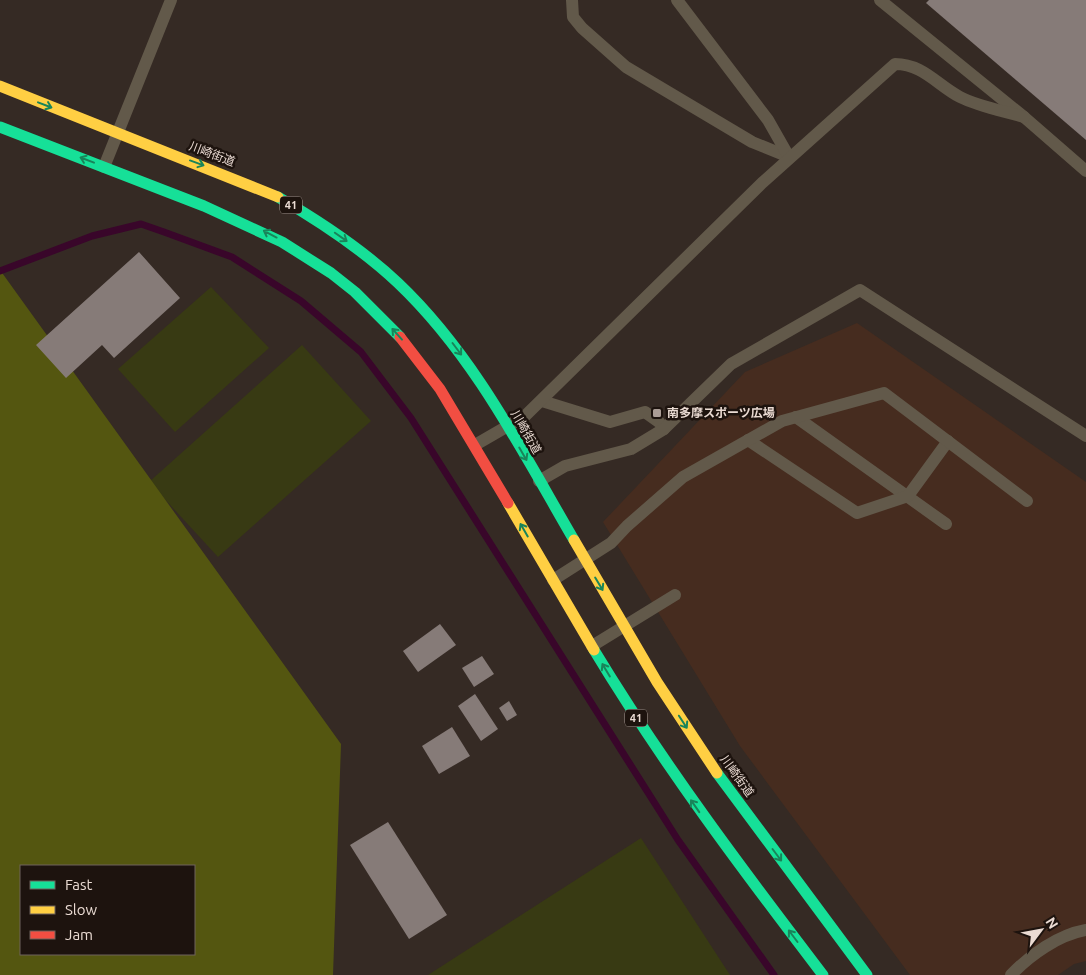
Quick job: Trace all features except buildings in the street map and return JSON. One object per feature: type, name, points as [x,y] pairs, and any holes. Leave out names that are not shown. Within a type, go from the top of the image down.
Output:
[{"type":"main road","name":"川崎街道","points":[[0,86],[269,192],[315,219],[357,248],[400,284],[452,343],[488,393],[657,682],[712,766],[867,975]]},
{"type":"main road","name":"41","points":[[0,127],[226,213],[272,234],[355,292],[422,362],[454,410],[592,646],[650,741],[711,828],[823,975]]},
{"type":"lane","points":[[104,167],[171,0]]},
{"type":"lane","points":[[572,0],[573,17],[582,28],[626,67],[752,142],[789,157]]},
{"type":"lane","points":[[677,0],[768,120],[789,157]]},
{"type":"lane","points":[[880,0],[1024,118],[1086,172]]},
{"type":"lane","points":[[475,445],[525,416],[542,401],[789,157],[895,64],[907,64],[917,67],[961,97],[1024,118]]},
{"type":"lane","points":[[539,481],[565,466],[632,448],[664,429],[731,364],[860,290],[1086,436]]},
{"type":"lane","points":[[553,580],[611,543],[627,526],[683,477],[748,440],[782,421],[884,393],[1027,501]]},
{"type":"lane","points":[[542,401],[610,422],[645,412],[659,422],[664,429]]},
{"type":"lane","points":[[796,417],[946,524]]},
{"type":"lane","points":[[748,440],[856,513],[908,496],[948,441]]},
{"type":"lane","points":[[592,646],[675,595]]},
{"type":"lane","points":[[1011,975],[1021,964],[1068,933],[1086,930]]},
{"type":"shaded area","points":[[0,270],[341,744],[333,975],[0,975]]},
{"type":"shaded area","points":[[857,323],[1086,482],[1086,961],[1074,964],[1058,975],[910,975],[740,746],[603,522],[745,372]]},
{"type":"green space","points":[[211,287],[269,348],[175,432],[118,369]]},
{"type":"green space","points":[[302,345],[371,421],[218,557],[149,482]]},
{"type":"green space","points":[[641,838],[730,975],[428,975]]},
{"type":"waterway","points":[[0,271],[92,236],[141,224],[232,257],[301,301],[361,352],[411,418],[678,840],[774,975]]},
{"type":"traffic: fast","points":[[0,127],[204,206],[282,242],[331,273],[355,292],[400,337]]},
{"type":"traffic: fast","points":[[278,197],[356,247],[398,283],[425,311],[450,341],[495,405],[574,540]]},
{"type":"traffic: fast","points":[[594,650],[675,775],[733,856],[823,975]]},
{"type":"traffic: fast","points":[[717,773],[867,975]]},
{"type":"traffic: slow","points":[[0,86],[278,197]]},
{"type":"traffic: slow","points":[[508,503],[594,650]]},
{"type":"traffic: slow","points":[[574,540],[657,682],[717,773]]},
{"type":"traffic: jam","points":[[400,337],[440,389],[508,503]]},
{"type":"place","name":"南多摩スポーツ広場","points":[[657,413]]}]
